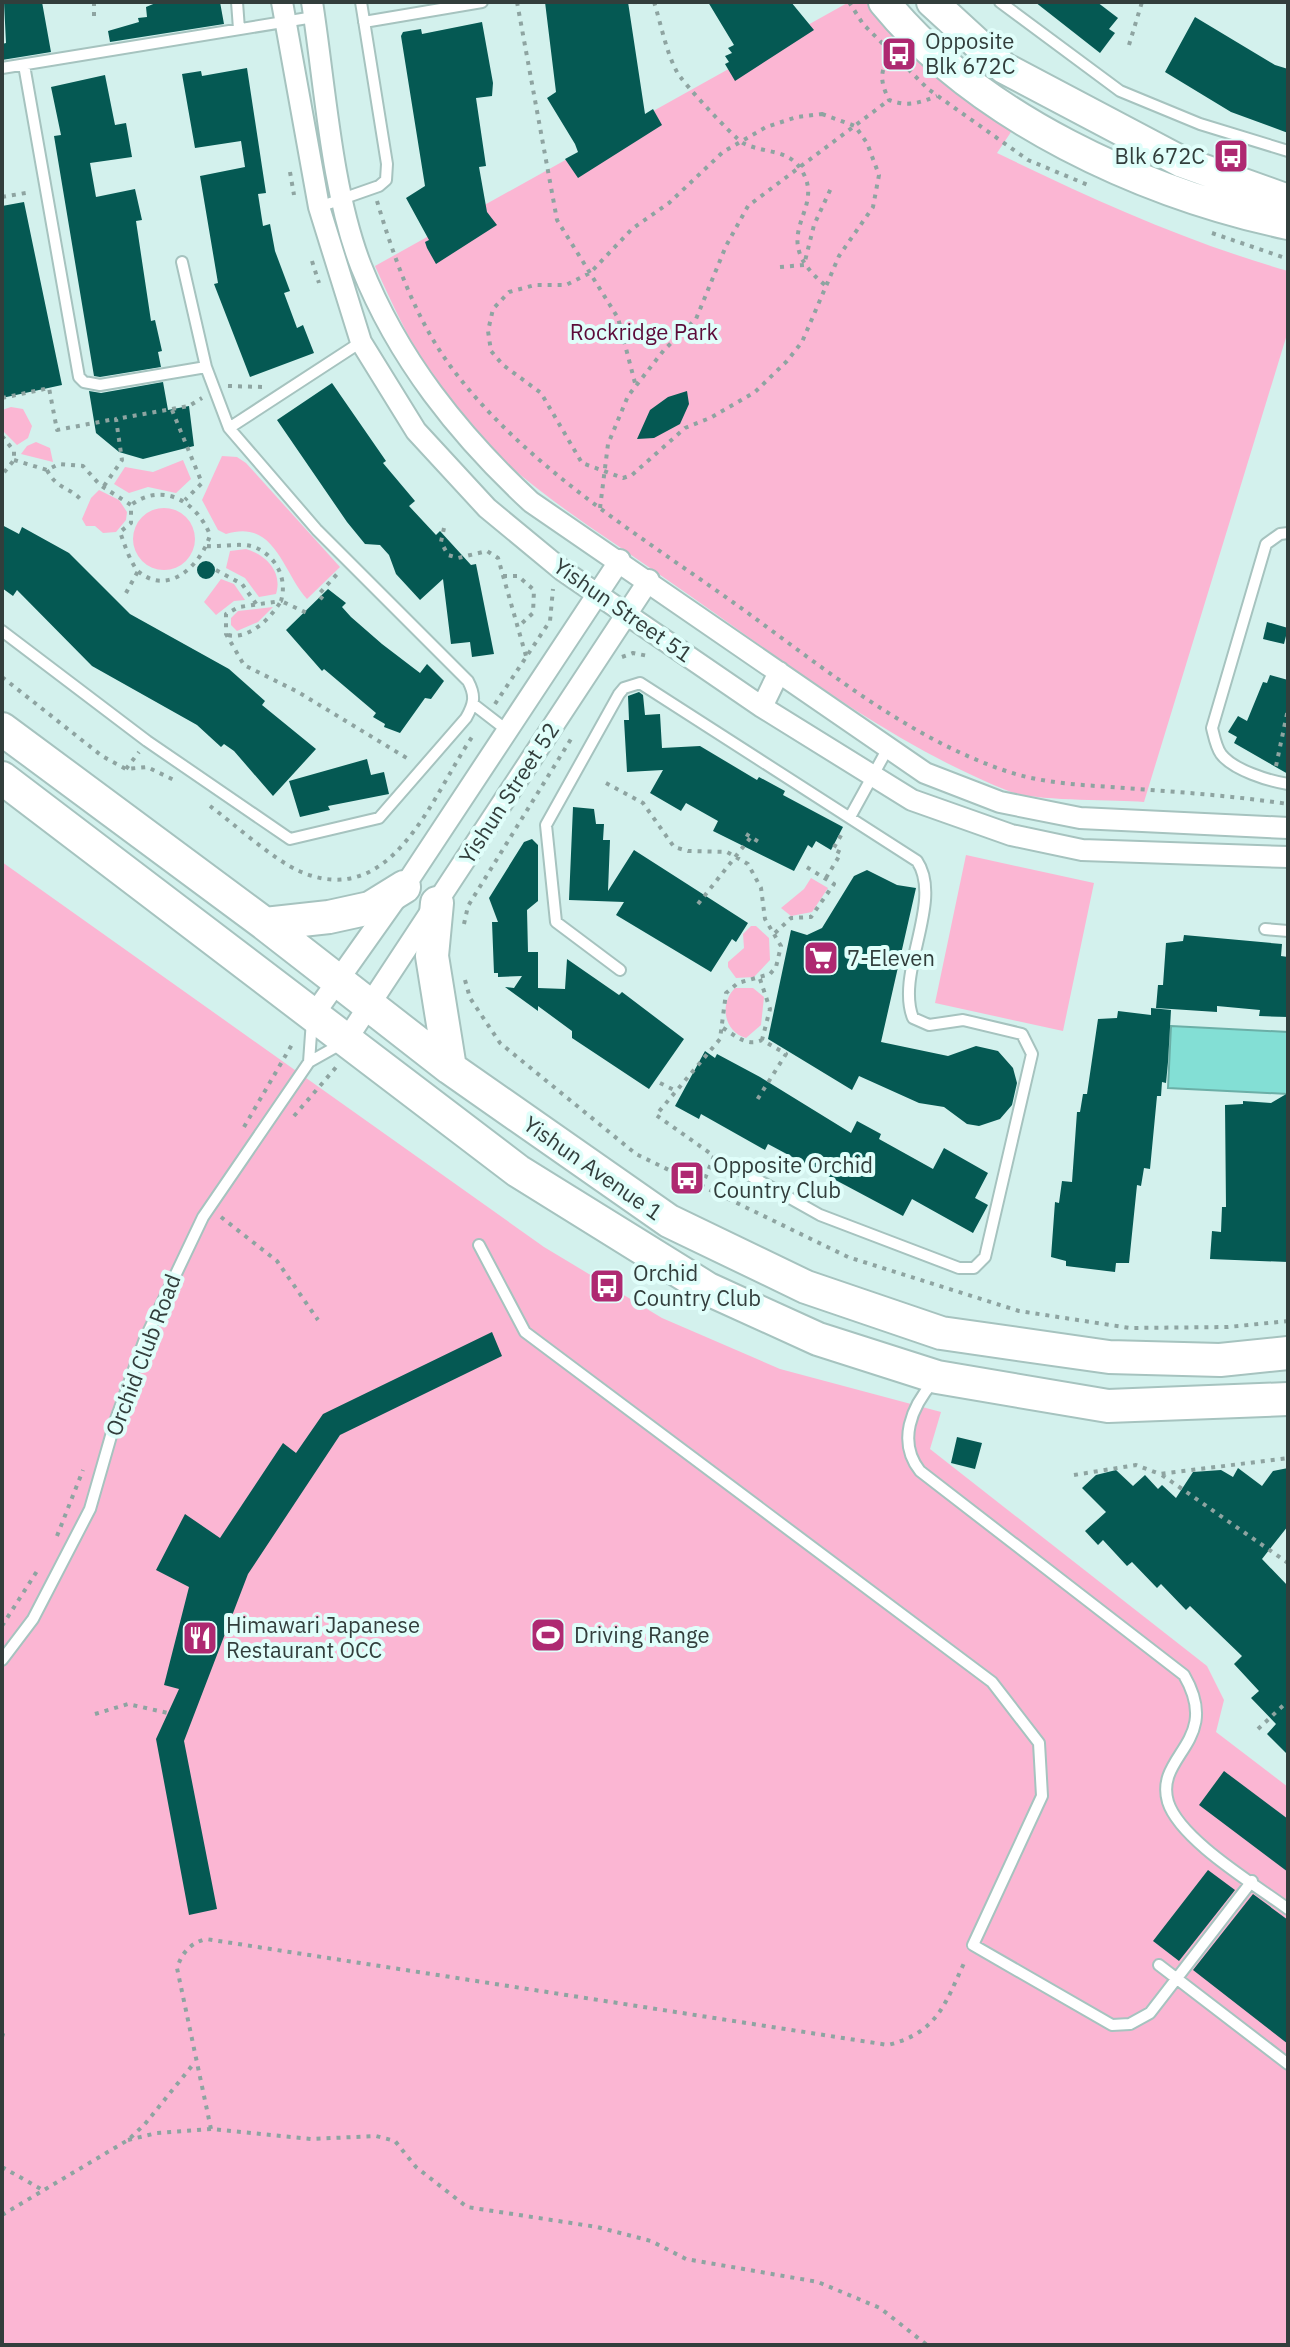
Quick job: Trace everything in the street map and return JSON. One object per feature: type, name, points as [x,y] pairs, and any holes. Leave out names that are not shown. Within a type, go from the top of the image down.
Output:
[{"type":"main road","points":[[884,2],[909,32],[944,64],[985,95],[1060,141],[1168,188],[1288,224]]},
{"type":"main road","points":[[932,2],[1004,68],[1182,162],[1288,200]]},
{"type":"main road","name":"Yishun Avenue 1","points":[[2,729],[265,924],[450,1068],[669,1221],[821,1292],[941,1333],[1109,1357],[1220,1360],[1288,1353]]},
{"type":"main road","name":"Yishun Avenue 1","points":[[2,778],[312,1017],[347,1052],[518,1171],[708,1289],[818,1339],[937,1377],[1108,1406],[1288,1399]]},
{"type":"main road","points":[[265,924],[329,917],[370,908],[404,887]]},
{"type":"main road","points":[[437,903],[432,956],[450,1068]]},
{"type":"street","name":"Yishun Street 51","points":[[313,9],[344,198],[361,265],[401,352],[475,447],[546,513],[620,560],[925,773],[1000,802],[1080,818],[1288,828]]},
{"type":"street","name":"Yishun Street 51","points":[[284,11],[319,207],[361,342],[416,431],[487,508],[562,570],[762,707],[912,800],[1011,835],[1082,850],[1288,857]]},
{"type":"street","name":"Yishun Street 52","points":[[338,981],[404,887],[620,560]]},
{"type":"street","name":"Yishun Street 52","points":[[370,1007],[649,580]]},
{"type":"street","points":[[762,707],[779,672]]},
{"type":"street","points":[[312,1017],[338,981]]},
{"type":"street","name":"Orchid Club Road","points":[[347,1052],[370,1007]]},
{"type":"lane","points":[[237,2],[239,29]]},
{"type":"lane","points":[[319,207],[373,188],[386,180],[387,164],[361,2]]},
{"type":"lane","points":[[364,22],[482,2]]},
{"type":"lane","points":[[1000,2],[1120,91],[1200,124],[1288,151]]},
{"type":"lane","points":[[2,68],[239,29],[284,11],[313,9]]},
{"type":"lane","points":[[24,65],[79,377],[84,382],[100,385],[206,367]]},
{"type":"lane","points":[[2,631],[147,741],[290,839],[379,818],[424,768],[473,704],[474,692],[468,681],[317,530],[229,428],[206,367],[182,262]]},
{"type":"lane","points":[[229,428],[361,342]]},
{"type":"lane","points":[[1288,533],[1280,534],[1266,544],[1212,728],[1221,754],[1274,782],[1288,784]]},
{"type":"lane","points":[[620,970],[556,922],[546,825],[624,688],[640,683],[917,861],[926,879],[910,990],[913,1018],[929,1025],[963,1020],[1022,1034],[1030,1043],[1032,1054],[985,1257],[974,1268],[959,1268],[820,1215],[740,1170]]},
{"type":"lane","points":[[473,704],[508,731]]},
{"type":"lane","points":[[850,817],[875,777],[888,748]]},
{"type":"lane","points":[[1265,929],[1288,931]]},
{"type":"lane","points":[[309,1062],[312,1017]]},
{"type":"lane","name":"Orchid Club Road","points":[[2,1660],[33,1619],[90,1509],[115,1422],[176,1268],[203,1217],[309,1062],[347,1052]]},
{"type":"lane","points":[[479,1245],[525,1332],[992,1682],[1025,1720],[1039,1743],[1042,1796],[973,1945],[1112,2025],[1140,2020],[1177,1980],[1252,1881]]},
{"type":"lane","points":[[937,1377],[922,1396],[912,1417],[907,1438],[909,1457],[920,1471],[1184,1675],[1194,1693],[1198,1711],[1189,1743],[1167,1785],[1168,1802],[1190,1833],[1288,1909]]},
{"type":"lane","points":[[1159,1965],[1288,2064]]},
{"type":"path","points":[[94,2],[94,16]]},
{"type":"path","points":[[517,2],[557,220],[618,318],[635,383]]},
{"type":"path","points":[[654,2],[677,73],[729,134],[790,157],[800,166],[809,190],[796,245],[804,265],[825,285]]},
{"type":"path","points":[[1129,45],[1142,2]]},
{"type":"path","points":[[892,52],[880,70],[881,85],[889,100],[903,105],[917,104],[937,96]]},
{"type":"path","points":[[600,508],[608,444],[635,383],[696,319],[722,255],[748,206],[889,100]]},
{"type":"path","points":[[822,114],[855,126],[874,160],[879,175],[873,207],[839,256],[802,342],[755,392],[710,418],[685,428],[632,475],[623,478],[582,463],[541,393],[503,365],[491,351],[488,331],[493,309],[509,292],[535,285],[566,285],[590,273],[632,229],[669,203],[704,167],[766,127],[797,117],[822,114]]},
{"type":"path","points":[[804,265],[814,225],[832,186]]},
{"type":"path","points":[[373,188],[391,247],[420,315],[451,366],[501,424],[600,508],[845,683],[948,748],[1007,771],[1049,782],[1288,804]]},
{"type":"path","points":[[2,197],[45,190]]},
{"type":"path","points":[[780,267],[804,265]]},
{"type":"path","points":[[2,398],[49,388],[57,430],[172,410],[202,483],[185,500]]},
{"type":"path","points":[[104,487],[122,460],[116,419]]},
{"type":"path","points":[[2,436],[14,451],[14,460],[2,475]]},
{"type":"path","points":[[14,460],[47,470],[57,485],[77,494],[82,501]]},
{"type":"path","points":[[47,470],[59,464],[77,464],[131,505]]},
{"type":"path","points":[[166,495],[185,500],[204,521],[210,535],[207,546],[189,572],[177,578],[153,579],[138,571],[120,532],[131,523],[131,505],[142,497],[166,495]]},
{"type":"path","points":[[444,528],[441,542],[448,555],[458,558],[493,553],[503,576],[526,656]]},
{"type":"path","points":[[207,546],[248,545],[270,557],[283,579],[281,601],[272,615],[248,632],[233,637],[226,634]]},
{"type":"path","points":[[323,599],[318,595],[349,562]]},
{"type":"path","points":[[216,570],[242,584],[257,605]]},
{"type":"path","points":[[126,593],[138,571]]},
{"type":"path","points":[[503,576],[518,576],[534,590]]},
{"type":"path","points":[[208,805],[298,871],[350,880],[380,868],[399,853],[550,621],[554,583],[534,590]]},
{"type":"path","points":[[519,626],[533,613],[534,590]]},
{"type":"path","points":[[307,613],[281,601],[232,609],[223,623],[244,665],[298,692],[424,768]]},
{"type":"path","points":[[2,677],[102,756],[126,769],[147,767],[186,789]]},
{"type":"path","points":[[1274,782],[1288,709]]},
{"type":"path","points":[[126,769],[139,752]]},
{"type":"path","points":[[606,783],[643,803],[674,847],[736,856],[748,864],[757,877],[765,919],[781,946],[770,974],[738,983],[726,993],[723,1028],[715,1046],[674,1090],[656,1115],[714,1156],[702,1186]]},
{"type":"path","points":[[826,878],[841,853],[833,849],[850,817]]},
{"type":"path","points":[[698,904],[749,836],[759,842]]},
{"type":"path","points":[[775,933],[791,918],[811,917],[834,884],[805,866]]},
{"type":"path","points":[[723,1028],[742,1040],[756,1043],[762,1040],[770,1009],[760,979]]},
{"type":"path","points":[[757,1100],[786,1054],[762,1040]]},
{"type":"path","points":[[284,1126],[347,1052]]},
{"type":"path","points":[[660,1083],[674,1090]]},
{"type":"path","points":[[694,1183],[702,1169]]},
{"type":"path","points":[[213,1225],[227,1205]]},
{"type":"path","points":[[220,1216],[277,1261],[318,1320]]},
{"type":"path","points":[[848,1257],[852,1243]]},
{"type":"path","points":[[1160,1474],[1288,1458]]},
{"type":"path","points":[[1074,1475],[1136,1465],[1160,1474],[1288,1563]]},
{"type":"path","points":[[1258,1729],[1288,1701]]},
{"type":"path","points":[[95,1714],[128,1704],[168,1713]]},
{"type":"path","points":[[211,2129],[177,1968],[188,1948],[206,1939],[888,2045],[914,2038],[928,2027],[944,2007],[973,1945]]},
{"type":"path","points":[[2,2215],[128,2140],[145,2124],[195,2062]]},
{"type":"path","points":[[128,2140],[211,2129],[311,2139],[376,2136],[395,2141],[416,2167],[467,2207],[597,2227],[651,2241],[686,2259],[818,2282],[880,2308],[927,2345]]},
{"type":"path","points":[[2,2167],[41,2189]]},
{"type":"green space","name":"Rockridge Park","points":[[849,2],[884,2],[1021,117],[997,153],[1140,218],[1213,247],[1288,271],[1288,331],[1144,802],[1055,799],[1011,792],[920,749],[791,667],[566,510],[495,452],[458,412],[430,373],[406,332],[375,266]]},
{"type":"green space","points":[[11,407],[23,409],[32,426],[28,438],[17,445],[2,430],[2,410]]},
{"type":"green space","points":[[36,442],[50,448],[53,462],[21,454],[27,446]]},
{"type":"green space","points":[[222,456],[237,457],[246,463],[340,567],[307,599],[267,541],[243,531],[226,534],[218,530],[202,500]]},
{"type":"green space","points":[[183,460],[191,479],[176,493],[148,487],[129,493],[114,484],[125,467],[153,472]]},
{"type":"green space","points":[[99,490],[119,500],[127,512],[126,520],[116,532],[103,533],[95,526],[86,526],[82,519],[91,498]]},
{"type":"green space","points":[[164,508],[176,510],[186,517],[193,527],[193,551],[186,561],[176,568],[164,570],[152,568],[142,561],[135,551],[133,539],[135,527],[142,517],[152,510]]},
{"type":"green space","points":[[246,549],[260,555],[275,572],[276,594],[259,597],[245,578],[226,568],[230,551]]},
{"type":"green space","points":[[221,579],[234,584],[245,600],[234,601],[216,615],[204,602]]},
{"type":"green space","points":[[273,607],[258,622],[237,631],[231,625],[231,618],[238,611]]},
{"type":"green space","points":[[966,855],[1094,883],[1063,1031],[935,1003]]},
{"type":"green space","points":[[2,862],[544,1247],[662,1318],[780,1369],[941,1412],[930,1449],[1207,1666],[1224,1700],[1216,1732],[1288,1787],[1288,2345],[2,2345]]},
{"type":"green space","points":[[811,878],[828,888],[812,912],[791,916],[781,908],[804,889]]},
{"type":"green space","points":[[751,926],[756,926],[769,938],[770,960],[754,977],[736,978],[728,962],[744,948],[743,934]]},
{"type":"green space","points":[[735,988],[753,988],[764,997],[761,1025],[746,1038],[733,1030],[726,1017],[727,1002]]},
{"type":"water","points":[[1171,1026],[1288,1032],[1288,1094],[1168,1088]]},
{"type":"building","points":[[4,2],[42,2],[51,52],[2,60],[2,44],[6,43]]},
{"type":"building","points":[[158,2],[220,2],[224,24],[110,42],[108,31],[139,22],[138,18],[147,17],[146,7]]},
{"type":"building","points":[[545,2],[628,2],[645,114],[653,109],[662,125],[578,178],[565,159],[578,152],[575,144],[547,98],[556,92]]},
{"type":"building","points":[[708,2],[791,2],[814,30],[735,81],[725,64],[729,62],[725,56],[732,53],[728,48],[734,45]]},
{"type":"building","points":[[1035,2],[1097,2],[1118,18],[1109,29],[1115,33],[1100,53]]},
{"type":"building","points":[[1195,17],[1275,65],[1288,69],[1288,133],[1231,112],[1165,72]]},
{"type":"building","points":[[482,22],[493,83],[492,96],[476,98],[486,166],[479,167],[487,212],[497,225],[436,264],[425,242],[429,240],[406,198],[425,186],[401,36],[403,32],[421,29],[422,34]]},
{"type":"building","points":[[247,68],[266,193],[258,194],[263,226],[270,224],[275,251],[290,291],[284,293],[297,328],[303,325],[314,353],[250,377],[214,284],[218,283],[200,176],[245,167],[241,141],[195,148],[182,74],[201,71],[202,76]]},
{"type":"building","points":[[105,75],[115,125],[126,123],[132,157],[90,163],[96,197],[135,189],[142,220],[136,221],[151,321],[155,320],[162,351],[158,352],[161,367],[100,377],[94,376],[54,136],[61,135],[51,87]]},
{"type":"building","points":[[24,202],[62,385],[2,398],[2,206]]},
{"type":"building","points":[[163,382],[168,410],[189,406],[194,446],[143,459],[119,452],[96,433],[89,391],[101,393]]},
{"type":"building","points":[[332,383],[386,461],[383,463],[415,501],[409,506],[436,535],[440,531],[471,565],[476,564],[494,654],[472,657],[470,642],[451,644],[443,579],[420,600],[396,574],[389,555],[380,545],[365,544],[347,522],[277,420]]},
{"type":"building","points":[[687,391],[689,404],[680,424],[654,438],[637,439],[650,410],[668,397]]},
{"type":"building","points":[[2,525],[19,534],[22,527],[69,553],[130,614],[229,669],[265,701],[262,705],[316,749],[273,796],[234,751],[224,744],[221,747],[197,725],[92,666],[17,590],[13,596],[2,588]]},
{"type":"building","points":[[202,561],[210,561],[215,570],[213,577],[202,579],[197,574],[197,566]]},
{"type":"building","points":[[328,589],[346,603],[342,607],[351,617],[382,644],[420,673],[427,664],[444,681],[431,699],[425,698],[400,733],[384,727],[385,724],[373,717],[376,713],[324,669],[322,671],[286,630]]},
{"type":"building","points":[[1267,622],[1288,628],[1284,644],[1263,639]]},
{"type":"building","points":[[1270,675],[1288,680],[1288,774],[1234,743],[1237,737],[1228,732],[1238,716],[1247,721],[1263,682],[1267,683]]},
{"type":"building","points":[[639,692],[643,695],[645,715],[660,714],[662,748],[700,746],[757,780],[759,777],[785,791],[783,795],[843,827],[831,850],[816,841],[812,848],[808,845],[794,871],[713,831],[718,821],[686,803],[681,811],[650,793],[663,770],[627,772],[624,720],[629,720],[628,696]]},
{"type":"building","points":[[367,759],[371,775],[384,772],[389,794],[328,806],[330,810],[300,817],[289,781]]},
{"type":"building","points":[[573,807],[594,809],[596,824],[604,824],[603,840],[610,840],[608,891],[634,850],[748,923],[736,942],[732,939],[711,972],[616,915],[624,902],[569,900]]},
{"type":"building","points":[[532,839],[538,845],[538,901],[527,910],[528,952],[538,952],[538,988],[565,989],[567,959],[619,995],[622,992],[684,1039],[649,1089],[572,1038],[572,1031],[538,1006],[538,1011],[505,987],[514,988],[522,976],[498,977],[498,973],[494,973],[492,922],[498,922],[489,898],[524,842]]},
{"type":"building","points":[[867,870],[897,885],[916,888],[881,1042],[948,1056],[976,1046],[998,1051],[1013,1068],[1017,1083],[1012,1105],[1000,1119],[979,1126],[967,1124],[944,1107],[919,1103],[859,1076],[852,1090],[768,1039],[791,930],[807,935],[822,928],[854,876]]},
{"type":"building","points":[[1184,935],[1282,944],[1281,956],[1288,957],[1288,1017],[1259,1016],[1260,1010],[1217,1006],[1217,1012],[1156,1008],[1158,985],[1163,985],[1166,943],[1183,941]]},
{"type":"building","points":[[1151,1008],[1171,1010],[1168,1062],[1166,1083],[1162,1082],[1161,1096],[1157,1096],[1150,1169],[1144,1168],[1141,1186],[1137,1185],[1129,1263],[1116,1263],[1115,1272],[1066,1266],[1066,1261],[1051,1257],[1055,1202],[1059,1203],[1062,1181],[1072,1182],[1077,1112],[1080,1112],[1083,1094],[1087,1094],[1098,1019],[1117,1018],[1118,1011],[1151,1015]]},
{"type":"building","points":[[705,1051],[715,1058],[717,1054],[760,1077],[851,1133],[857,1121],[881,1134],[879,1139],[933,1169],[944,1148],[988,1173],[975,1198],[988,1205],[973,1233],[912,1199],[903,1216],[768,1144],[765,1150],[701,1114],[699,1119],[675,1106]]},
{"type":"building","points":[[1288,1093],[1288,1262],[1210,1259],[1212,1231],[1221,1232],[1222,1207],[1226,1207],[1225,1105],[1243,1104],[1243,1101],[1271,1103]]},
{"type":"building","points":[[492,1332],[502,1356],[340,1435],[248,1574],[184,1741],[217,1909],[189,1915],[156,1739],[179,1689],[164,1685],[189,1587],[156,1570],[185,1514],[220,1538],[283,1443],[296,1453],[323,1414]]},
{"type":"building","points":[[957,1437],[982,1443],[975,1469],[951,1463]]},
{"type":"building","points":[[1238,1468],[1262,1486],[1273,1471],[1288,1468],[1288,1526],[1262,1559],[1288,1586],[1288,1755],[1267,1734],[1276,1724],[1251,1698],[1259,1691],[1234,1664],[1242,1656],[1190,1606],[1186,1610],[1161,1584],[1157,1588],[1132,1562],[1127,1566],[1103,1540],[1098,1545],[1085,1531],[1106,1512],[1082,1488],[1096,1475],[1116,1470],[1133,1486],[1145,1475],[1158,1489],[1162,1485],[1176,1498],[1193,1472],[1221,1470],[1233,1477]]},
{"type":"building","points":[[1224,1771],[1288,1819],[1288,1872],[1199,1805]]},
{"type":"building","points":[[1208,1870],[1235,1890],[1179,1961],[1153,1941]]},
{"type":"building","points":[[1253,1894],[1288,1920],[1288,2044],[1193,1970]]},
{"type":"place","name":"Opposite Blk 672C","points":[[899,54]]},
{"type":"place","name":"Blk 672C","points":[[1231,156]]},
{"type":"place","name":"7-Eleven","points":[[821,958]]},
{"type":"place","name":"Opposite Orchid Country Club","points":[[687,1178]]},
{"type":"place","name":"Orchid Country Club","points":[[607,1286]]},
{"type":"place","name":"Driving Range","points":[[548,1635]]},
{"type":"place","name":"Himawari Japanese Restaurant OCC","points":[[200,1638]]}]
